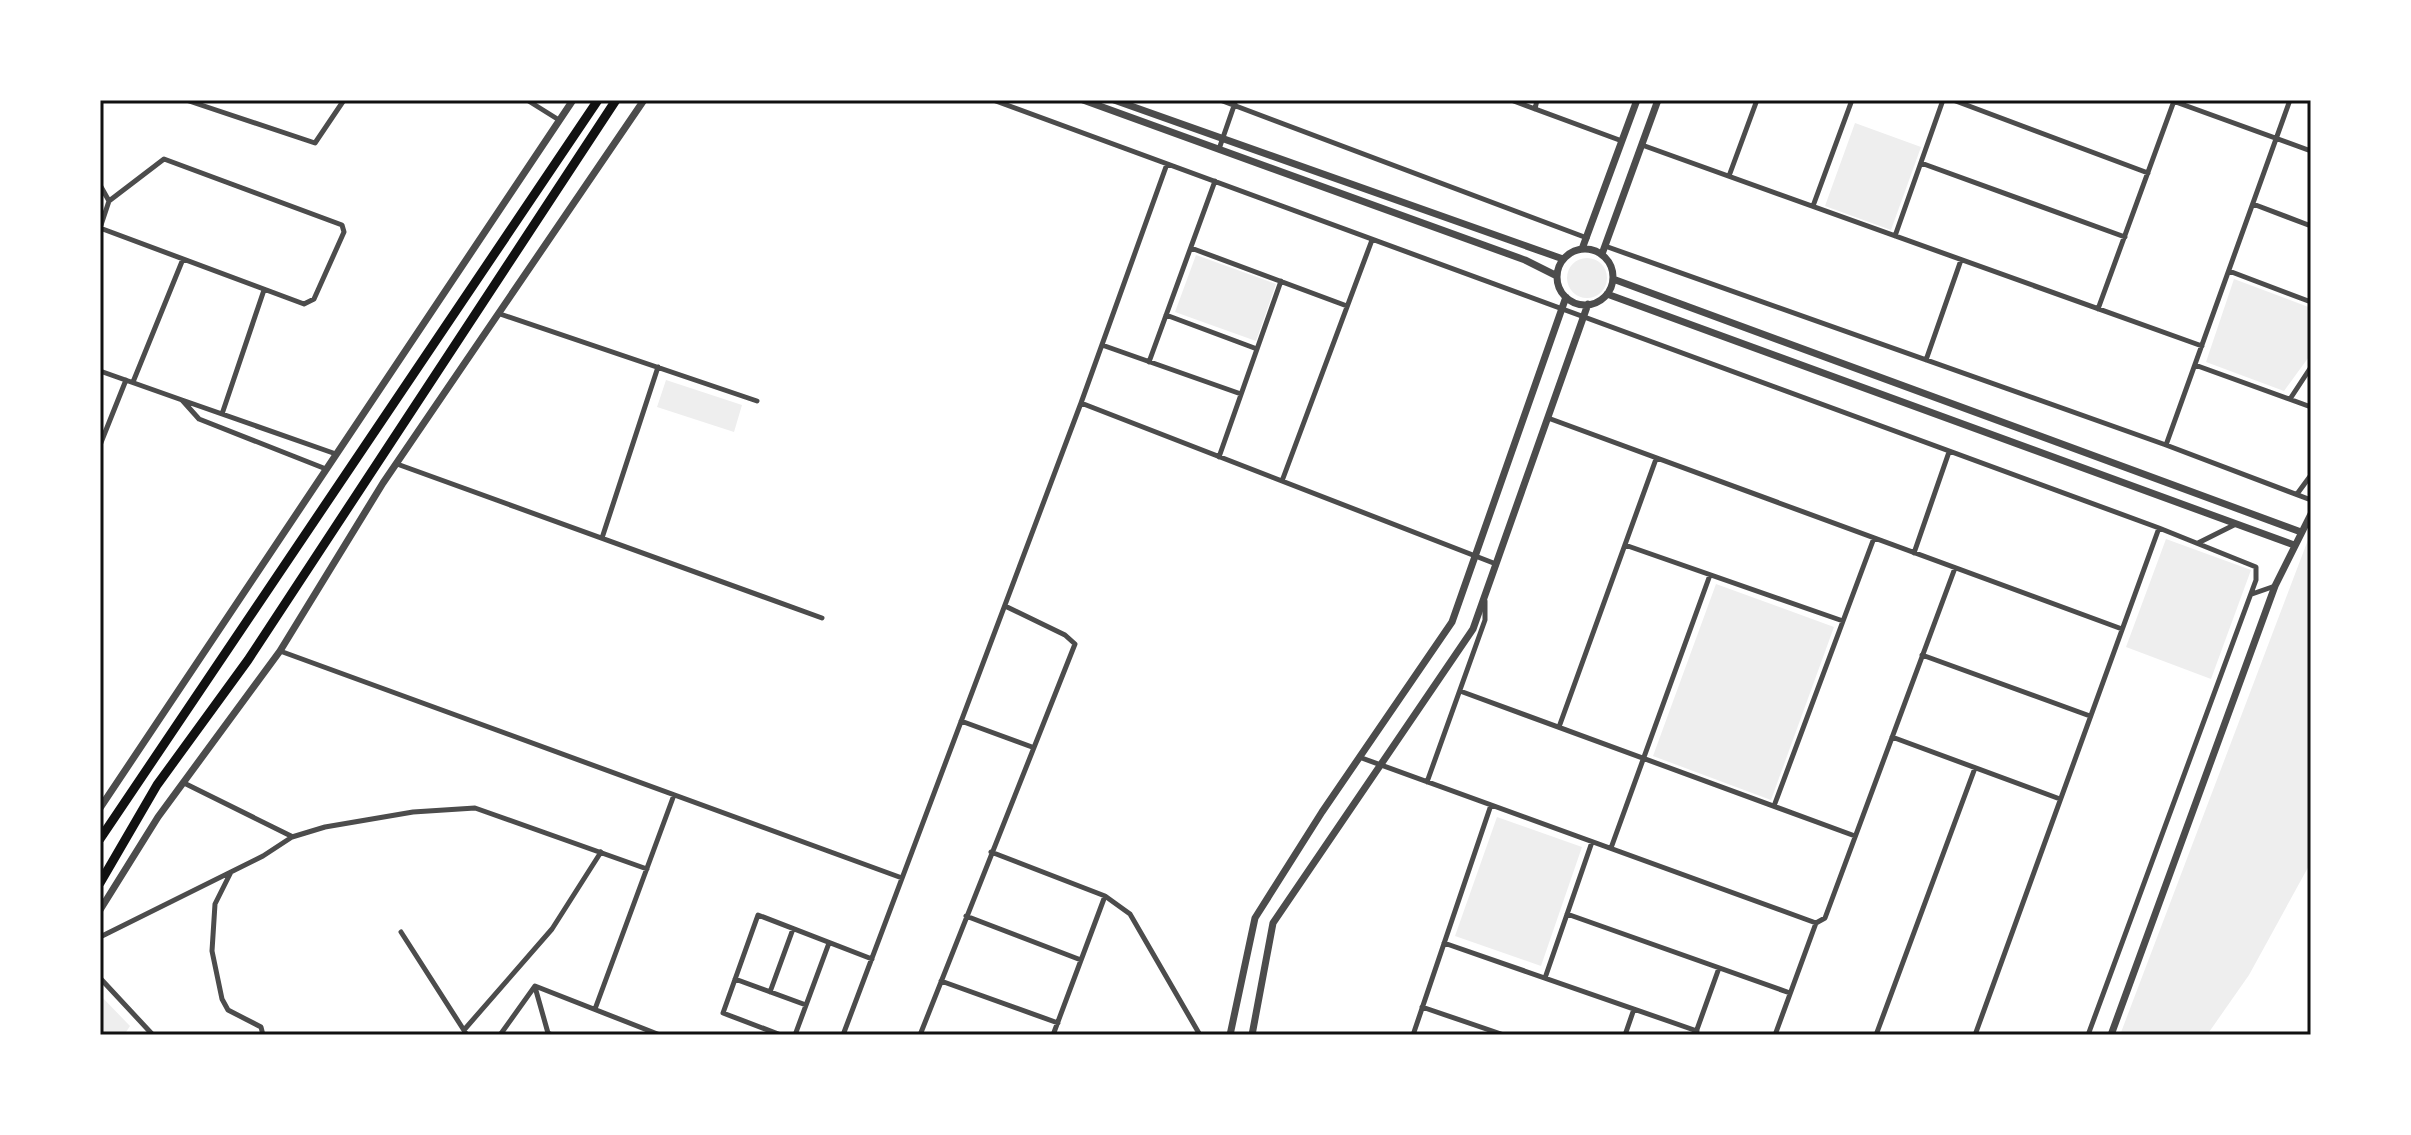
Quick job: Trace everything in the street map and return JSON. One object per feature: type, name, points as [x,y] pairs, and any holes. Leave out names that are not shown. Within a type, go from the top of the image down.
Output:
[{"type":"highway","points":[[100,839],[598,100]]},
{"type":"highway","points":[[100,883],[157,785],[248,660],[616,100]]},
{"type":"street","points":[[186,100],[315,143],[344,100]]},
{"type":"street","points":[[527,100],[559,120]]},
{"type":"street","points":[[100,808],[573,100]]},
{"type":"street","points":[[100,910],[158,817],[280,651],[397,464],[644,100]]},
{"type":"street","points":[[993,100],[2159,528],[2256,567],[2256,580],[2088,1035]]},
{"type":"street","points":[[1083,100],[1525,260],[1557,276],[1566,297],[1452,622],[1359,757],[1255,918],[1230,1035]]},
{"type":"street","points":[[1114,100],[1223,136],[1563,259]]},
{"type":"street","points":[[1220,100],[1235,102],[1587,238]]},
{"type":"street","points":[[1511,100],[1622,141]]},
{"type":"street","points":[[1535,109],[1537,100]]},
{"type":"street","points":[[1582,249],[1637,100]]},
{"type":"street","points":[[1252,1035],[1273,923],[1473,629],[1588,304],[1607,294],[1613,279],[1603,250],[1658,100]]},
{"type":"street","points":[[1729,176],[1757,100]]},
{"type":"street","points":[[1813,206],[1852,100]]},
{"type":"street","points":[[1895,236],[1943,100]]},
{"type":"street","points":[[1953,100],[2148,173]]},
{"type":"street","points":[[2098,309],[2172,100],[2311,151]]},
{"type":"street","points":[[2166,445],[2290,100]]},
{"type":"street","points":[[1219,149],[1235,102]]},
{"type":"street","points":[[1641,145],[2202,346]]},
{"type":"street","points":[[164,159],[343,227],[312,302],[304,304],[100,228],[109,201],[164,159]]},
{"type":"street","points":[[1921,163],[2125,237]]},
{"type":"street","points":[[843,1035],[1081,403],[1167,164]]},
{"type":"street","points":[[1149,362],[1215,181]]},
{"type":"street","points":[[100,185],[109,201]]},
{"type":"street","points":[[2253,204],[2311,226]]},
{"type":"street","points":[[1282,481],[1372,240]]},
{"type":"street","points":[[1191,248],[1347,306]]},
{"type":"street","points":[[1557,276],[1563,259],[1582,249],[1603,250],[1926,360],[2311,500]]},
{"type":"street","points":[[100,445],[183,259]]},
{"type":"street","points":[[1926,360],[1961,260]]},
{"type":"street","points":[[2229,271],[2311,302]]},
{"type":"street","points":[[1613,279],[2301,532]]},
{"type":"street","points":[[1219,457],[1281,281]]},
{"type":"street","points":[[222,414],[264,290]]},
{"type":"street","points":[[1607,294],[2294,545]]},
{"type":"street","points":[[1566,297],[1588,304]]},
{"type":"street","points":[[500,314],[757,401]]},
{"type":"street","points":[[1166,315],[1257,349]]},
{"type":"street","points":[[1102,345],[1241,394]]},
{"type":"street","points":[[2195,365],[2311,407]]},
{"type":"street","points":[[602,538],[658,367]]},
{"type":"street","points":[[2290,399],[2311,367]]},
{"type":"street","points":[[100,371],[336,454]]},
{"type":"street","points":[[182,400],[199,419],[326,469]]},
{"type":"street","points":[[1081,403],[1496,564]]},
{"type":"street","points":[[1548,418],[2122,629]]},
{"type":"street","points":[[1914,553],[1949,452]]},
{"type":"street","points":[[1559,727],[1656,459]]},
{"type":"street","points":[[397,464],[822,618]]},
{"type":"street","points":[[2297,494],[2311,475]]},
{"type":"street","points":[[2111,1035],[2275,586],[2311,514]]},
{"type":"street","points":[[2198,543],[2236,524]]},
{"type":"street","points":[[1975,1035],[2159,528]]},
{"type":"street","points":[[1774,806],[1874,538]]},
{"type":"street","points":[[1625,545],[1843,621]]},
{"type":"street","points":[[1775,1035],[1816,923],[1825,918],[1955,568]]},
{"type":"street","points":[[1611,849],[1710,575]]},
{"type":"street","points":[[2248,597],[2258,589],[2275,586]]},
{"type":"street","points":[[1427,782],[1485,620],[1485,596]]},
{"type":"street","points":[[920,1035],[1032,747],[1038,744],[1075,644],[1065,635],[1005,606]]},
{"type":"street","points":[[280,651],[902,878]]},
{"type":"street","points":[[1922,655],[2090,716]]},
{"type":"street","points":[[1460,691],[1855,836]]},
{"type":"street","points":[[961,721],[1032,747]]},
{"type":"street","points":[[1892,737],[2060,799]]},
{"type":"street","points":[[1359,757],[1816,923]]},
{"type":"street","points":[[1876,1035],[1975,768]]},
{"type":"street","points":[[184,783],[292,837]]},
{"type":"street","points":[[595,1009],[674,795]]},
{"type":"street","points":[[1413,1035],[1491,805]]},
{"type":"street","points":[[100,937],[292,837],[325,827],[413,812],[475,808],[647,869]]},
{"type":"street","points":[[1545,978],[1592,842]]},
{"type":"street","points":[[401,932],[465,1032],[552,929],[601,852]]},
{"type":"street","points":[[991,852],[1105,896],[1130,914],[1200,1035]]},
{"type":"street","points":[[231,871],[215,904],[212,951],[222,999],[228,1010],[261,1027],[263,1035]]},
{"type":"street","points":[[1053,1035],[1105,896]]},
{"type":"street","points":[[1567,914],[1790,993]]},
{"type":"street","points":[[781,1035],[723,1013],[758,915],[872,959]]},
{"type":"street","points":[[966,916],[1081,960]]},
{"type":"street","points":[[770,992],[793,929]]},
{"type":"street","points":[[795,1035],[829,943]]},
{"type":"street","points":[[1444,943],[1696,1033],[1719,968]]},
{"type":"street","points":[[100,978],[153,1035]]},
{"type":"street","points":[[735,979],[806,1005]]},
{"type":"street","points":[[941,981],[1058,1023]]},
{"type":"street","points":[[535,986],[660,1035]]},
{"type":"street","points":[[500,1035],[535,986]]},
{"type":"street","points":[[535,986],[548,1033],[552,1035]]},
{"type":"street","points":[[1422,1007],[1504,1035]]},
{"type":"street","points":[[1625,1035],[1634,1009]]},
{"type":"shaded area","points":[[1855,123],[1921,147],[1891,230],[1825,206]]},
{"type":"shaded area","points":[[1196,255],[1276,284],[1256,341],[1175,312]]},
{"type":"shaded area","points":[[1587,258],[1601,264],[1607,278],[1601,292],[1587,298],[1573,292],[1567,278],[1573,264]]},
{"type":"shaded area","points":[[2234,279],[2311,308],[2311,354],[2284,391],[2206,362]]},
{"type":"shaded area","points":[[666,380],[742,405],[734,432],[657,407]]},
{"type":"shaded area","points":[[2311,532],[2311,862],[2249,975],[2207,1035],[2120,1035]]},
{"type":"shaded area","points":[[2166,539],[2251,570],[2211,679],[2126,647]]},
{"type":"shaded area","points":[[1716,584],[1834,627],[1771,800],[1653,756]]},
{"type":"shaded area","points":[[1497,817],[1582,847],[1541,966],[1455,936]]},
{"type":"shaded area","points":[[100,995],[130,1026],[124,1035],[100,1035]]}]
